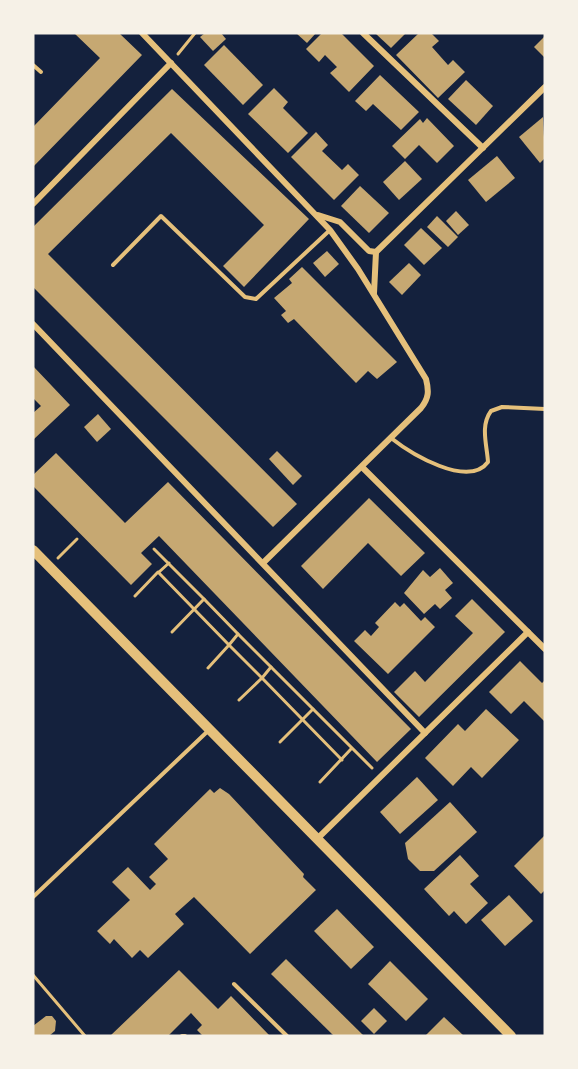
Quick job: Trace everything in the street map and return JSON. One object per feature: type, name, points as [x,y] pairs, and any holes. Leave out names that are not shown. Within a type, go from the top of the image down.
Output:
[{"type":"main road","points":[[33,550],[511,1036]]},
{"type":"street","points":[[142,33],[318,215],[374,293],[426,379],[429,389],[427,399],[421,408],[263,563]]},
{"type":"street","points":[[363,33],[483,148]]},
{"type":"street","points":[[33,204],[171,63]]},
{"type":"street","points":[[374,293],[376,252],[545,87]]},
{"type":"street","points":[[318,215],[340,222],[369,250],[376,252]]},
{"type":"street","points":[[33,324],[425,733]]},
{"type":"street","points":[[362,467],[545,649]]},
{"type":"street","points":[[317,839],[528,632]]},
{"type":"lane","points":[[33,65],[41,72]]},
{"type":"lane","points":[[112,265],[161,216],[245,297],[256,299],[330,230]]},
{"type":"lane","points":[[391,438],[426,461],[465,472],[476,471],[488,462],[485,433],[486,421],[491,411],[511,406],[545,409]]},
{"type":"lane","points":[[33,897],[209,730]]},
{"type":"lane","points":[[234,984],[287,1036]]},
{"type":"path","points":[[171,63],[195,33]]},
{"type":"path","points":[[154,549],[373,769],[365,777]]},
{"type":"path","points":[[135,596],[169,563]]},
{"type":"path","points":[[158,572],[342,760]]},
{"type":"path","points":[[172,632],[204,599]]},
{"type":"path","points":[[208,668],[238,634]]},
{"type":"path","points":[[238,700],[271,667]]},
{"type":"path","points":[[280,742],[313,709]]},
{"type":"path","points":[[320,782],[352,748]]},
{"type":"path","points":[[33,975],[85,1036]]},
{"type":"building","points":[[74,33],[119,33],[142,55],[33,167],[33,127],[100,58]]},
{"type":"building","points":[[205,33],[221,33],[226,39],[213,51],[200,37]]},
{"type":"building","points":[[296,33],[316,33],[307,43]]},
{"type":"building","points":[[322,33],[341,33],[374,66],[349,92],[330,73],[337,67],[325,55],[319,62],[306,49]]},
{"type":"building","points":[[375,33],[406,33],[391,48]]},
{"type":"building","points":[[419,33],[431,33],[439,41],[432,47],[448,65],[453,60],[465,72],[438,98],[396,55]]},
{"type":"building","points":[[545,36],[545,58],[534,47]]},
{"type":"building","points":[[224,45],[263,85],[243,105],[204,65]]},
{"type":"building","points":[[380,75],[419,112],[401,130],[373,104],[366,111],[355,101]]},
{"type":"building","points":[[466,80],[493,106],[476,125],[448,99]]},
{"type":"building","points":[[274,88],[288,102],[283,108],[308,133],[288,153],[248,114]]},
{"type":"building","points":[[172,89],[309,219],[244,287],[223,266],[264,225],[171,133],[48,254],[297,504],[273,527],[33,287],[33,227]]},
{"type":"building","points":[[543,117],[545,158],[540,163],[519,137]]},
{"type":"building","points":[[427,118],[454,146],[437,163],[419,145],[405,159],[392,146],[420,119],[423,123]]},
{"type":"building","points":[[316,132],[328,145],[322,151],[342,170],[348,164],[359,175],[334,200],[291,157]]},
{"type":"building","points":[[497,156],[515,178],[486,202],[468,180]]},
{"type":"building","points":[[405,161],[422,179],[399,200],[383,182]]},
{"type":"building","points":[[360,186],[389,213],[369,233],[341,206]]},
{"type":"building","points":[[456,211],[469,225],[458,235],[446,221]]},
{"type":"building","points":[[437,216],[458,237],[448,247],[427,227]]},
{"type":"building","points":[[421,228],[442,248],[424,265],[404,245]]},
{"type":"building","points":[[327,251],[339,264],[325,277],[313,263]]},
{"type":"building","points":[[409,263],[421,275],[402,295],[389,282]]},
{"type":"building","points":[[302,267],[397,362],[377,379],[368,371],[356,383],[294,319],[288,323],[281,315],[286,311],[274,298],[292,283],[289,279]]},
{"type":"building","points":[[33,366],[70,405],[33,440],[33,413],[41,406],[33,398]]},
{"type":"building","points":[[98,414],[111,429],[97,442],[84,427]]},
{"type":"building","points":[[277,451],[302,476],[293,485],[269,459]]},
{"type":"building","points":[[56,453],[125,523],[168,482],[411,729],[377,762],[159,536],[141,553],[152,564],[131,585],[33,486],[33,475]]},
{"type":"building","points":[[369,498],[425,553],[401,576],[368,543],[323,589],[301,566]]},
{"type":"building","points":[[440,568],[453,583],[445,590],[452,598],[440,609],[435,604],[424,614],[404,593],[423,570],[430,577]]},
{"type":"building","points":[[472,599],[505,632],[419,717],[394,692],[415,671],[425,682],[473,633],[455,616]]},
{"type":"building","points":[[395,602],[400,607],[404,603],[421,621],[425,617],[435,627],[388,674],[354,641],[365,630],[371,636],[379,627],[375,623]]},
{"type":"building","points":[[520,661],[542,683],[545,680],[545,722],[524,701],[511,714],[489,692]]},
{"type":"building","points":[[486,709],[519,740],[482,778],[471,767],[453,786],[425,758],[458,724],[465,731]]},
{"type":"building","points":[[417,777],[438,800],[400,834],[380,812]]},
{"type":"building","points":[[220,788],[229,794],[304,874],[303,877],[316,890],[250,954],[194,897],[175,914],[184,924],[148,958],[140,950],[132,958],[114,939],[110,944],[97,931],[130,900],[112,882],[128,867],[150,890],[156,884],[149,877],[168,859],[154,844],[210,789],[214,793]]},
{"type":"building","points":[[450,802],[477,832],[434,871],[420,871],[408,859],[405,843]]},
{"type":"building","points":[[545,835],[545,890],[541,894],[514,866]]},
{"type":"building","points":[[460,855],[479,876],[470,884],[488,903],[466,924],[454,911],[449,916],[424,889]]},
{"type":"building","points":[[509,895],[533,921],[505,946],[481,920]]},
{"type":"building","points":[[337,909],[374,947],[351,969],[314,931]]},
{"type":"building","points":[[286,959],[364,1036],[334,1036],[271,974]]},
{"type":"building","points":[[390,961],[428,999],[406,1021],[368,984]]},
{"type":"building","points":[[179,970],[218,1009],[231,996],[270,1036],[203,1036],[197,1030],[202,1025],[191,1013],[168,1036],[110,1036]]},
{"type":"building","points":[[374,1008],[387,1021],[374,1034],[361,1021]]},
{"type":"building","points":[[46,1016],[52,1016],[56,1021],[55,1031],[49,1036],[33,1036],[33,1026]]},
{"type":"building","points":[[444,1017],[464,1036],[425,1036]]}]
